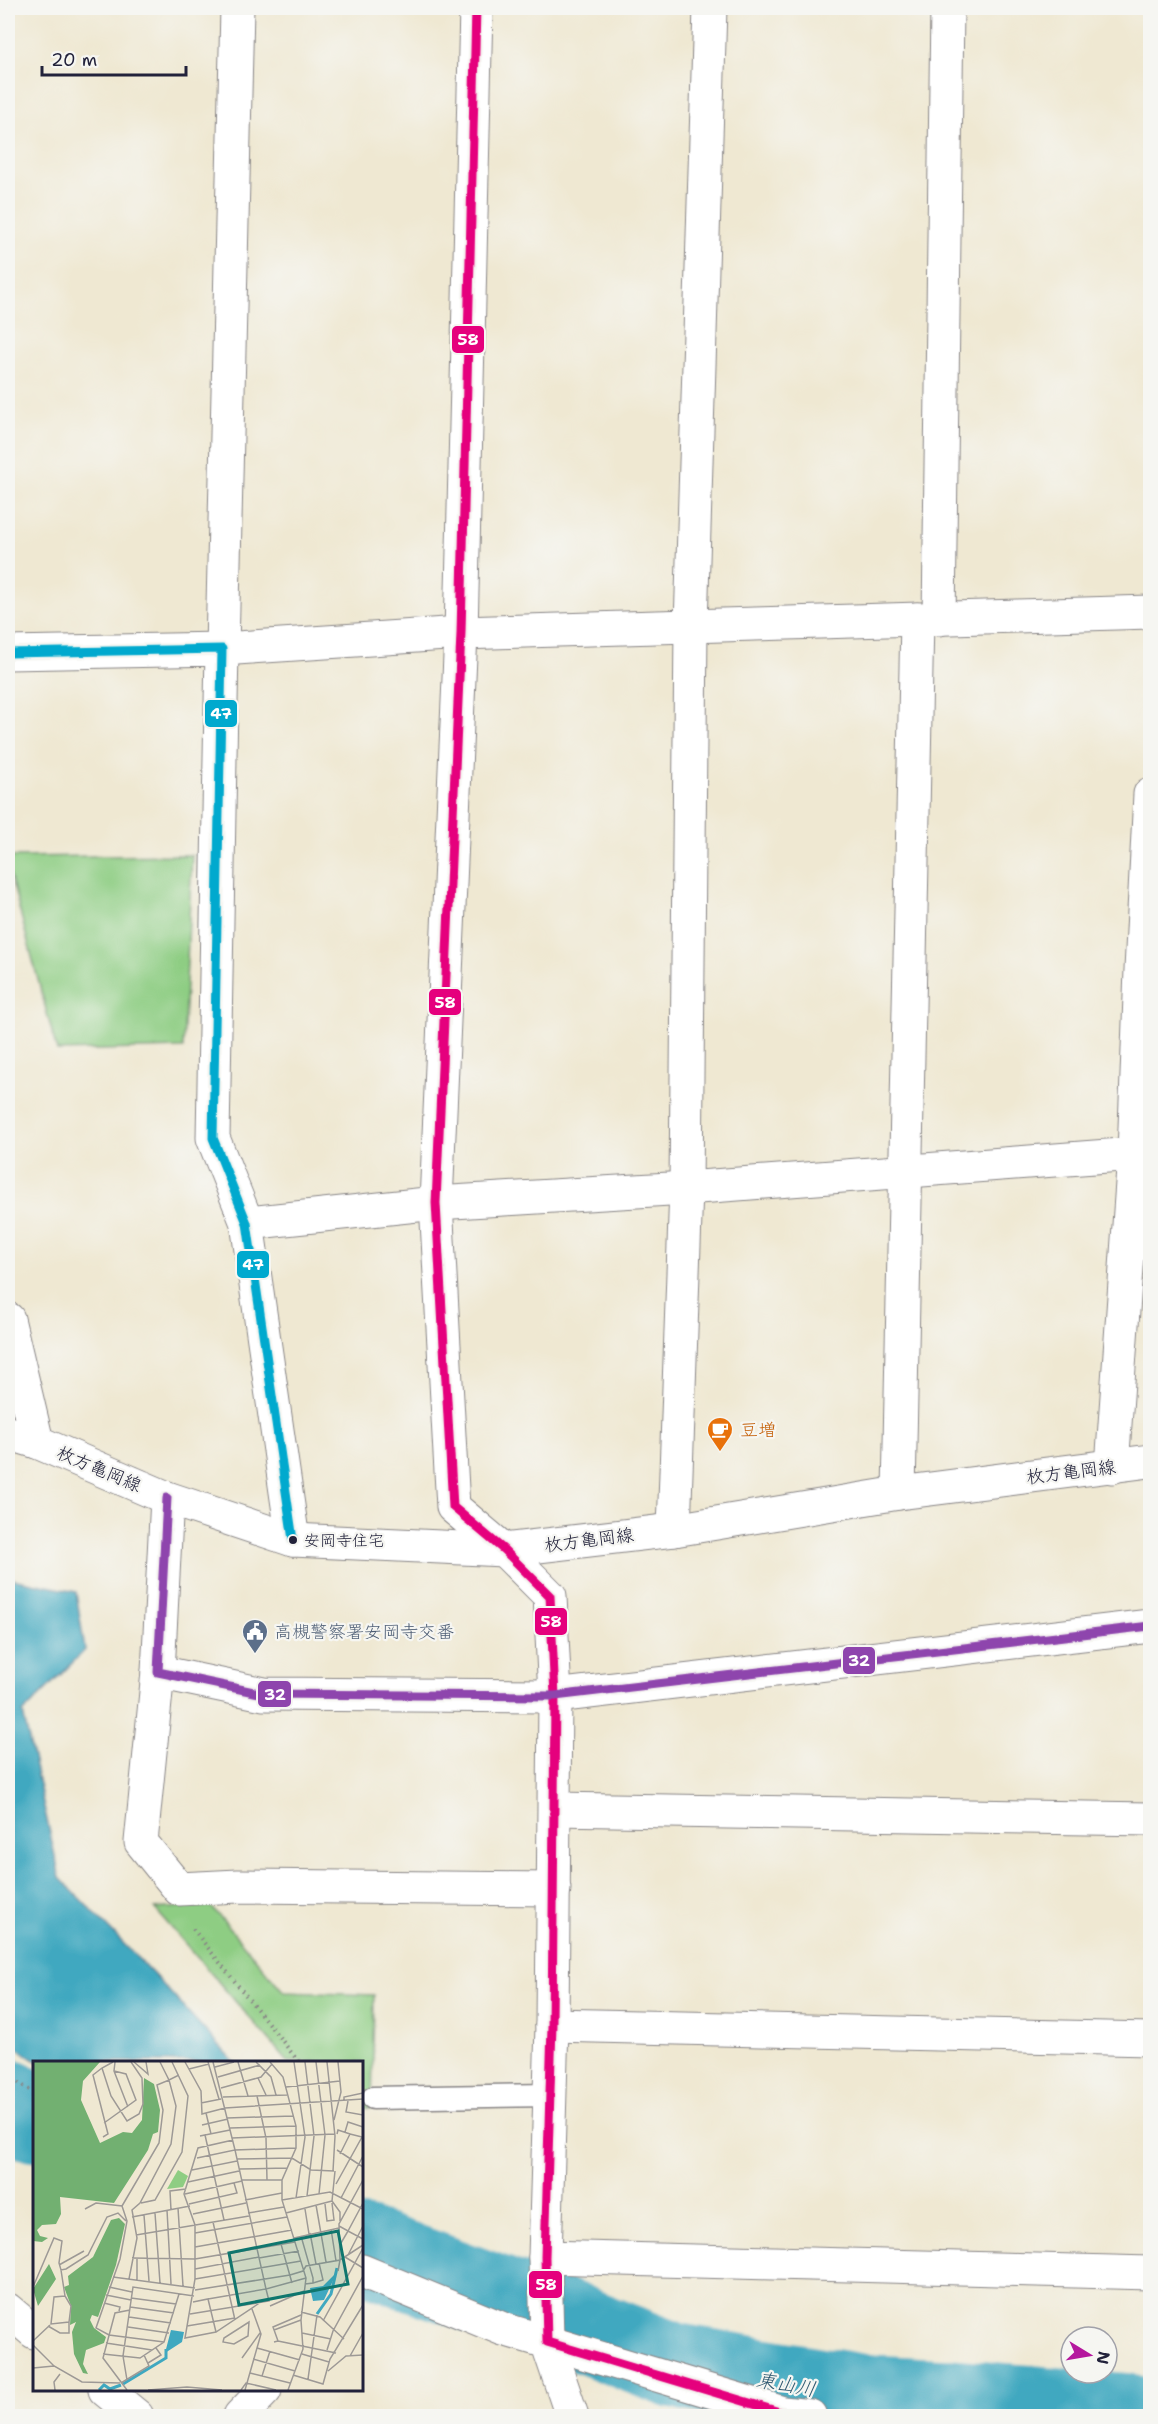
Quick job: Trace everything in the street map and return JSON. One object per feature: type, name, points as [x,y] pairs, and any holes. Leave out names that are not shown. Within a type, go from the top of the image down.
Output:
[{"type":"street","points":[[237,8],[213,1138],[247,1224],[294,1540]]},
{"type":"street","points":[[476,8],[461,633],[436,1203],[453,1507],[504,1550],[550,1596],[555,1696],[555,1809],[551,2095],[544,2257],[547,2342],[572,2416]]},
{"type":"street","points":[[674,1530],[686,1188],[691,626],[710,8]]},
{"type":"street","points":[[899,1493],[905,1172],[928,619],[947,8]]},
{"type":"street","points":[[8,653],[222,649],[461,633],[1150,612]]},
{"type":"street","points":[[1112,1467],[1134,1154],[1150,794]]},
{"type":"street","points":[[247,1224],[436,1203],[686,1188],[1134,1154]]},
{"type":"street","points":[[8,1319],[22,1437]]},
{"type":"street","name":"枚方亀岡線","points":[[22,1437],[167,1498],[294,1540],[504,1550],[674,1530],[899,1493],[1150,1461]]},
{"type":"street","points":[[167,1498],[158,1672],[141,1842],[179,1889],[238,1886],[554,1889]]},
{"type":"street","points":[[158,1672],[264,1694],[555,1696],[1150,1626]]},
{"type":"street","points":[[555,1809],[1150,1819]]},
{"type":"street","points":[[552,2025],[1150,2039]]},
{"type":"street","points":[[544,2257],[1150,2273]]},
{"type":"street","points":[[364,2276],[503,2329],[783,2414],[810,2416]]},
{"type":"street","points":[[8,2310],[33,2331]]},
{"type":"street","points":[[106,2391],[137,2416]]},
{"type":"street","points":[[240,2416],[264,2391]]},
{"type":"lane","points":[[373,2098],[551,2095]]},
{"type":"path","points":[[179,1889],[188,1924],[298,2061]]},
{"type":"path","points":[[8,2076],[33,2092]]},
{"type":"green space","points":[[192,855],[183,1048],[57,1051],[8,867],[8,857]]},
{"type":"green space","points":[[210,1905],[284,1992],[374,1995],[372,2108],[363,2108],[363,2061],[287,2061],[155,1909]]},
{"type":"water","points":[[8,1578],[76,1592],[85,1650],[23,1713],[60,1878],[233,2061],[36,2061],[8,2042]]},
{"type":"waterway","name":"東山川","points":[[8,2101],[33,2118]]},
{"type":"waterway","name":"東山川","points":[[363,2249],[516,2305]]},
{"type":"waterway","name":"東山川","points":[[561,2321],[675,2366],[862,2397],[957,2402],[1127,2416]]},
{"type":"transit line","name":"58","points":[[476,8],[461,633],[436,1203],[453,1507],[504,1550],[550,1596],[555,1696],[552,2025],[545,2257],[547,2342],[783,2413],[810,2416]]},
{"type":"transit line","name":"47","points":[[8,653],[222,649],[213,1138],[247,1223],[293,1540]]},
{"type":"transit line","name":"32","points":[[167,1498],[158,1672],[264,1694],[555,1696],[1150,1626]]},
{"type":"place","name":"豆増","points":[[720,1453]]},
{"type":"place","name":"安岡寺住宅","points":[[293,1540]]},
{"type":"place","name":"高槻警察署安岡寺交番","points":[[255,1655]]}]
